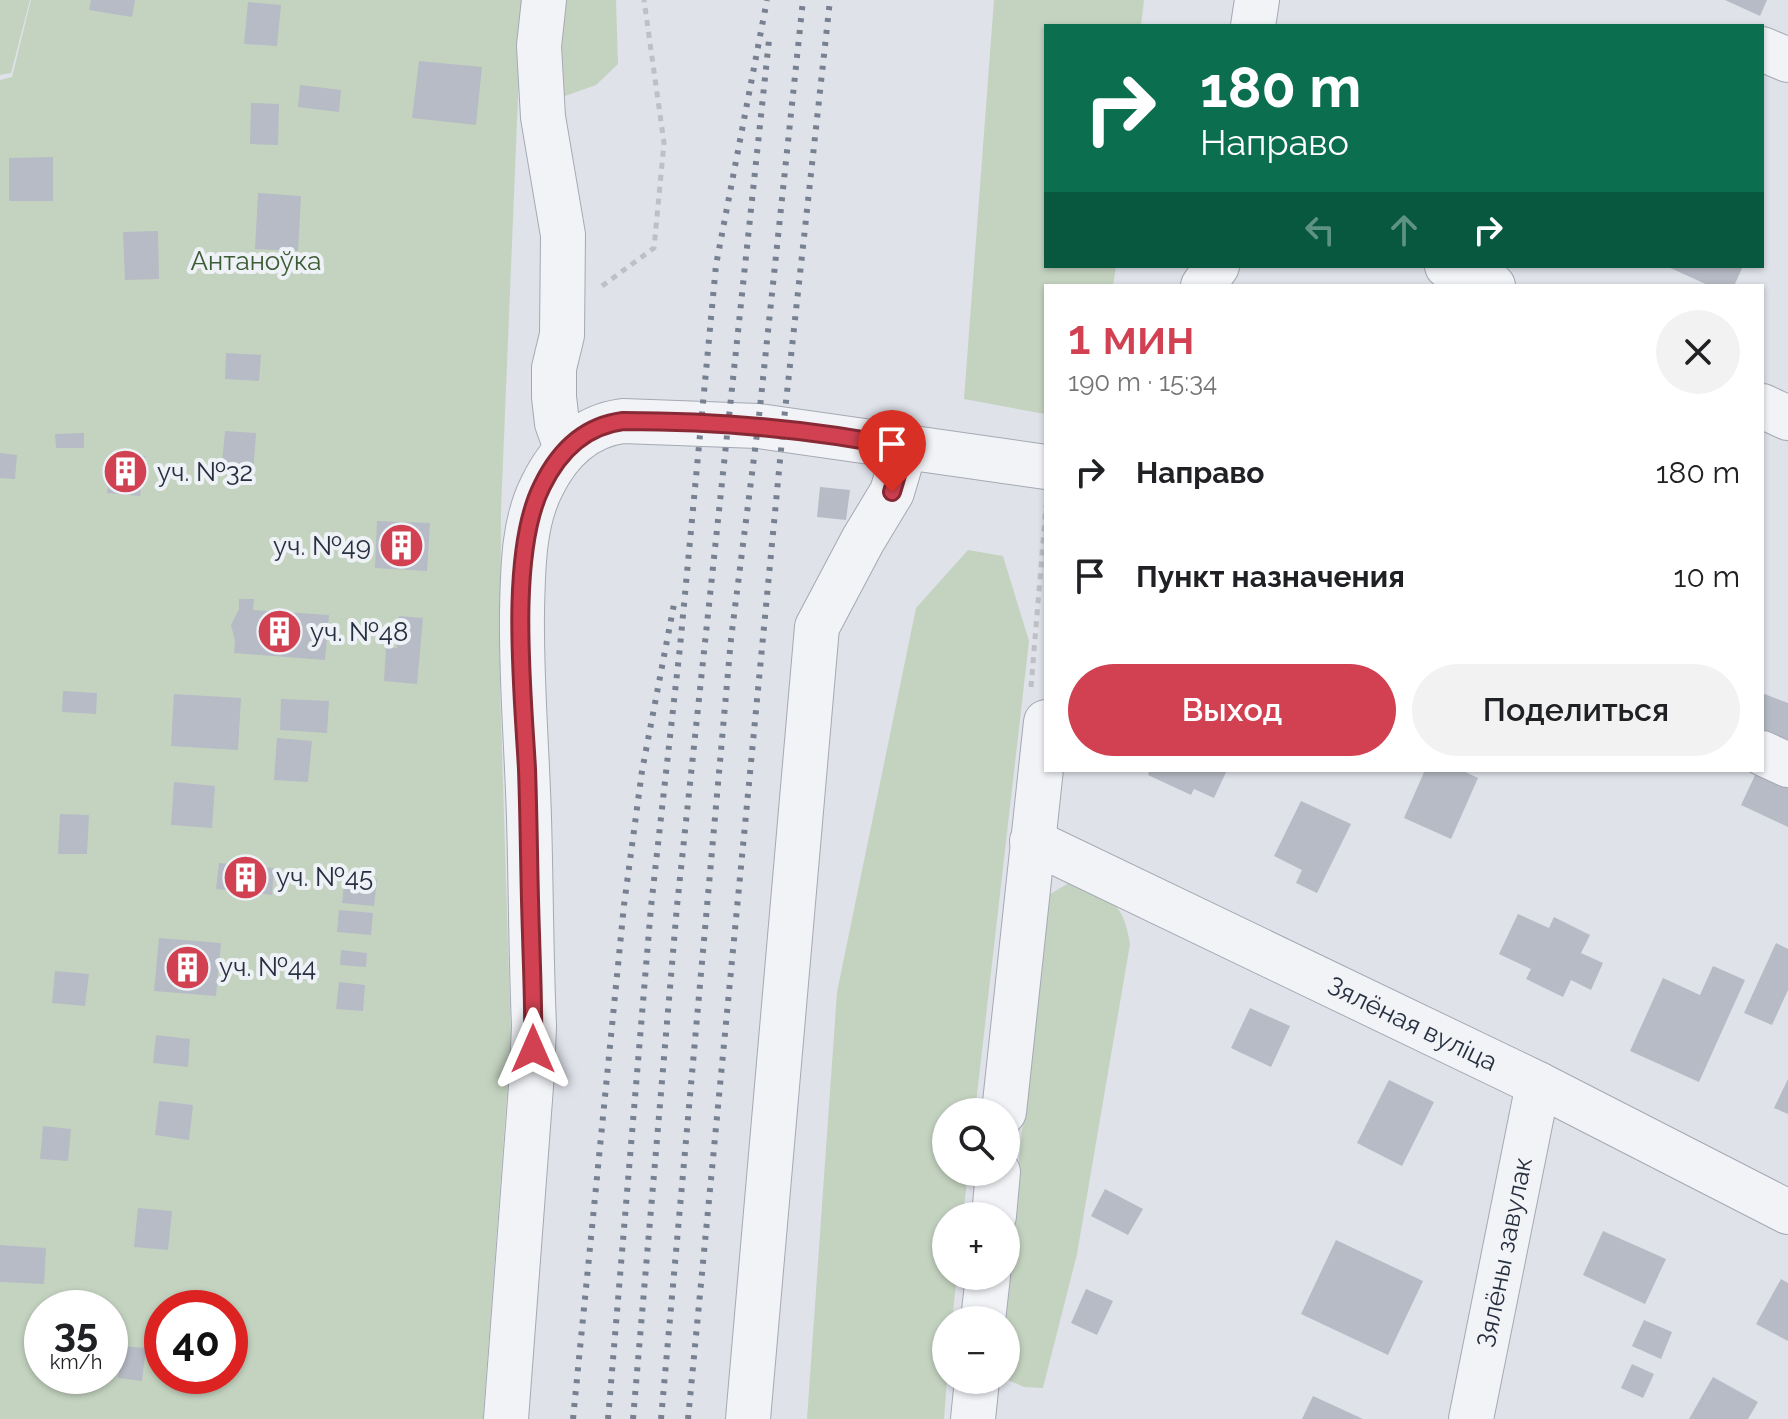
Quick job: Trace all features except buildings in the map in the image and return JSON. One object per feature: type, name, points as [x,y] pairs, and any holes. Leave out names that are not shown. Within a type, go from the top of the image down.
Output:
[{"type":"street","points":[[544,0],[539,46],[543,117],[563,235],[562,335],[554,368],[554,397],[557,423],[566,448]]},
{"type":"street","points":[[1253,24],[1257,0]]},
{"type":"street","points":[[1764,50],[1788,60]]},
{"type":"street","points":[[1452,268],[1488,284]]},
{"type":"street","points":[[1764,407],[1788,418]]},
{"type":"street","points":[[506,1419],[534,1026],[522,657],[523,567],[541,487],[566,448],[586,432],[606,423],[623,421],[758,426],[1044,467]]},
{"type":"street","points":[[748,1419],[817,627],[892,492],[905,448]]},
{"type":"street","points":[[1005,1098],[1044,739]]},
{"type":"street","points":[[1764,754],[1788,765]]},
{"type":"street","name":"Зялёная вуліца","points":[[1032,841],[1538,1084],[1788,1212]]},
{"type":"street","name":"Зялёны завулак","points":[[1471,1419],[1538,1084]]},
{"type":"street","points":[[973,1419],[976,1394]]},
{"type":"path","points":[[562,335],[595,291],[654,248],[664,143],[644,0]]},
{"type":"green space","points":[[0,0],[30,0],[11,73],[0,75]]},
{"type":"green space","name":"Антаноўка","points":[[31,0],[522,0],[501,511],[500,687],[511,1040],[483,1419],[0,1419],[0,80],[12,77]]},
{"type":"green space","points":[[526,0],[616,0],[618,64],[596,85],[565,96],[537,81]]},
{"type":"green space","points":[[994,0],[1144,0],[1141,24],[1044,24],[1044,268],[1116,268],[1113,284],[1044,284],[1044,414],[964,399]]},
{"type":"green space","points":[[968,550],[1003,556],[1029,641],[977,1098],[932,1098],[932,1186],[966,1186],[965,1202],[932,1202],[932,1290],[955,1290],[954,1306],[932,1306],[932,1394],[946,1394],[944,1419],[807,1419],[837,992],[916,608]]},
{"type":"green space","points":[[1072,881],[1105,897],[1123,918],[1130,944],[1077,1254],[1043,1388],[1020,1385],[1020,1306],[1003,1306],[1005,1290],[1020,1290],[1020,1202],[1015,1202],[1016,1186],[1020,1186],[1020,1150],[1047,896]]},
{"type":"railway","points":[[608,1419],[651,907],[680,647],[716,265],[767,0]]},
{"type":"railway","points":[[661,1419],[731,639],[758,426],[803,0]]},
{"type":"railway","points":[[688,1419],[783,429],[830,0]]},
{"type":"railway","points":[[633,1419],[677,906],[769,40]]},
{"type":"railway","points":[[573,1419],[624,905],[642,771],[674,604]]},
{"type":"place","name":"уч. №32","points":[[126,472]]},
{"type":"place","name":"уч. №49","points":[[402,546]]},
{"type":"place","name":"уч. №48","points":[[279,632]]},
{"type":"place","name":"уч. №45","points":[[245,877]]},
{"type":"place","name":"уч. №44","points":[[188,967]]},
{"type":"route","points":[[533,1049],[529,818],[522,657],[523,567],[541,487],[566,448],[586,432],[606,423],[623,421],[758,426],[869,440],[905,448],[892,492]]}]
